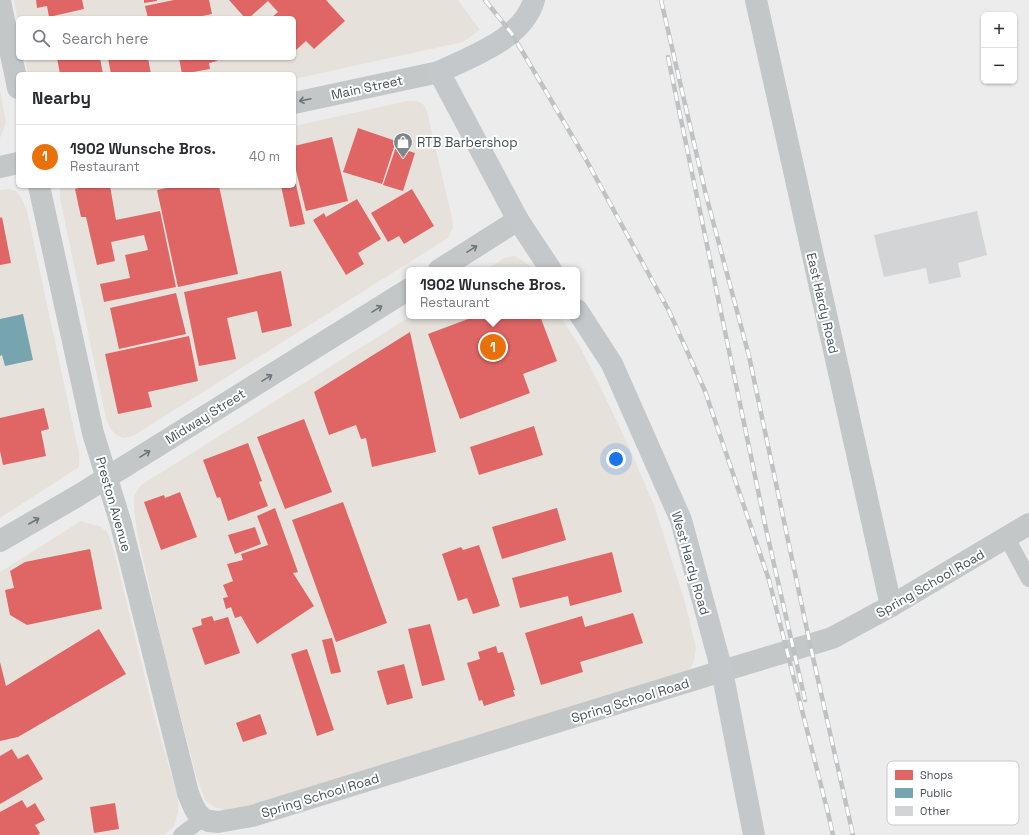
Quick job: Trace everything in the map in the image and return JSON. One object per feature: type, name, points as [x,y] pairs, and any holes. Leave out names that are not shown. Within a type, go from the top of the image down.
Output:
[{"type":"main road","points":[[534,0],[522,22],[512,34],[488,48],[439,72],[518,220],[549,267]]},
{"type":"main road","name":"West Hardy Road","points":[[580,315],[612,364],[681,520],[722,672],[754,835]]},
{"type":"street","name":"East Hardy Road","points":[[756,0],[891,606]]},
{"type":"street","points":[[0,1],[16,78]]},
{"type":"street","name":"Main Street","points":[[296,103],[439,72]]},
{"type":"street","points":[[0,167],[16,163]]},
{"type":"street","name":"Preston Avenue","points":[[39,188],[93,433],[121,524],[188,793],[197,814],[205,825]]},
{"type":"street","points":[[444,267],[518,220]]},
{"type":"street","name":"Midway Street","points":[[0,541],[106,478],[406,291]]},
{"type":"street","name":"Spring School Road","points":[[205,825],[252,816],[832,638],[891,606],[1029,524]]},
{"type":"lane","points":[[1007,538],[1029,579]]},
{"type":"lane","points":[[181,835],[205,825]]},
{"type":"shaded area","points":[[14,0],[458,0],[480,30],[463,42],[296,79],[296,72],[28,72],[25,60],[296,60],[296,16],[17,16]]},
{"type":"shaded area","points":[[0,90],[6,123],[0,138]]},
{"type":"shaded area","points":[[407,101],[416,101],[423,104],[427,111],[452,218],[453,227],[448,238],[133,436],[123,438],[115,434],[110,428],[106,419],[60,198],[60,188],[296,188],[296,126]]},
{"type":"shaded area","points":[[9,189],[16,191],[22,199],[27,211],[79,453],[79,467],[0,518],[0,190]]},
{"type":"shaded area","points":[[515,256],[530,267],[490,267],[504,258]]},
{"type":"shaded area","points":[[406,319],[562,319],[580,347],[600,386],[629,447],[654,505],[685,602],[696,648],[694,662],[689,670],[408,758],[241,808],[227,811],[214,807],[205,800],[196,775],[166,660],[138,537],[134,512],[134,496],[141,485]]},
{"type":"shaded area","points":[[81,521],[101,527],[108,533],[114,551],[155,718],[178,798],[178,812],[174,827],[164,835],[0,835],[0,572]]},
{"type":"building: Shops","points":[[36,0],[82,0],[84,9],[49,16],[47,6],[37,8]]},
{"type":"building: Shops","points":[[144,0],[157,0],[157,1],[144,3]]},
{"type":"building: Shops","points":[[174,0],[209,0],[212,14],[202,16],[148,16],[145,6]]},
{"type":"building: Shops","points":[[229,0],[326,0],[345,21],[314,49],[306,41],[296,50],[296,16],[273,16],[278,12],[268,1],[251,16],[243,16]]},
{"type":"building: Shops","points":[[57,60],[100,60],[103,72],[60,72]]},
{"type":"building: Shops","points":[[108,60],[148,60],[151,72],[111,72]]},
{"type":"building: Shops","points":[[179,60],[217,61],[209,63],[210,69],[193,72],[182,72]]},
{"type":"building: Shops","points":[[358,128],[396,141],[382,184],[343,172]]},
{"type":"building: Shops","points":[[332,137],[348,201],[306,211],[296,170],[296,146]]},
{"type":"building: Shops","points":[[396,147],[415,153],[403,191],[383,185]]},
{"type":"building: Shops","points":[[296,184],[305,224],[290,227],[281,188],[296,188]]},
{"type":"building: Shops","points":[[110,188],[116,220],[160,211],[176,287],[104,302],[100,284],[130,278],[125,255],[148,250],[144,235],[111,242],[115,261],[97,265],[86,217],[81,217],[75,189]]},
{"type":"building: Shops","points":[[166,188],[219,188],[238,274],[178,287],[157,190]]},
{"type":"building: Shops","points":[[412,189],[434,226],[404,244],[399,236],[388,242],[371,213]]},
{"type":"building: Shops","points":[[357,199],[381,239],[358,253],[364,264],[346,275],[313,220],[324,213],[326,217]]},
{"type":"building: Shops","points":[[2,217],[11,263],[0,265],[0,218]]},
{"type":"building: Shops","points":[[281,271],[292,326],[262,333],[257,311],[227,318],[236,359],[199,366],[184,292]]},
{"type":"building: Shops","points":[[176,293],[186,334],[119,349],[110,308]]},
{"type":"building: Shops","points":[[468,319],[541,319],[557,361],[523,374],[530,393],[460,419],[428,334]]},
{"type":"building: Shops","points":[[410,332],[436,452],[372,467],[366,438],[361,439],[356,425],[329,435],[314,392]]},
{"type":"building: Shops","points":[[189,336],[198,381],[148,392],[152,407],[118,414],[105,354]]},
{"type":"building: Shops","points":[[44,408],[49,429],[41,431],[46,456],[3,465],[0,451],[0,418]]},
{"type":"building: Shops","points":[[304,419],[332,492],[285,509],[257,437]]},
{"type":"building: Shops","points":[[534,426],[543,455],[479,475],[470,447]]},
{"type":"building: Shops","points":[[248,443],[262,481],[259,482],[268,506],[228,521],[220,497],[217,498],[203,460]]},
{"type":"building: Shops","points":[[180,492],[197,537],[161,550],[144,502],[164,495],[165,498]]},
{"type":"building: Shops","points":[[343,502],[387,623],[336,642],[292,520]]},
{"type":"building: Shops","points":[[275,508],[298,572],[293,573],[314,606],[257,644],[241,616],[235,618],[231,607],[226,609],[223,598],[228,597],[223,585],[233,581],[227,564],[243,560],[241,554],[268,545],[257,516]]},
{"type":"building: Shops","points":[[557,508],[566,540],[502,559],[492,527]]},
{"type":"building: Shops","points":[[255,527],[261,544],[235,554],[228,535]]},
{"type":"building: Shops","points":[[479,545],[500,606],[473,614],[467,598],[458,601],[442,554],[461,547],[463,550]]},
{"type":"building: Shops","points":[[90,549],[102,609],[27,625],[10,615],[5,590],[14,588],[10,571],[25,562]]},
{"type":"building: Shops","points":[[612,552],[622,592],[570,606],[568,596],[520,608],[512,578]]},
{"type":"building: Shops","points":[[633,613],[643,643],[580,662],[583,672],[541,685],[525,633],[582,616],[585,627]]},
{"type":"building: Shops","points":[[212,616],[214,621],[228,617],[240,653],[205,665],[192,628],[202,625],[201,619]]},
{"type":"building: Shops","points":[[430,624],[445,680],[422,686],[408,629]]},
{"type":"building: Shops","points":[[99,629],[126,674],[18,737],[0,741],[0,662],[6,686]]},
{"type":"building: Shops","points":[[332,638],[341,672],[331,674],[322,640]]},
{"type":"building: Shops","points":[[496,646],[498,653],[503,652],[515,690],[513,690],[515,696],[484,706],[482,700],[479,701],[467,663],[480,659],[478,652]]},
{"type":"building: Shops","points":[[307,649],[334,730],[317,736],[291,654]]},
{"type":"building: Shops","points":[[404,664],[413,698],[387,705],[377,671]]},
{"type":"building: Shops","points":[[260,714],[267,734],[243,742],[236,723]]},
{"type":"building: Shops","points":[[12,749],[18,759],[28,754],[43,779],[0,804],[0,756]]},
{"type":"building: Shops","points":[[22,800],[27,808],[35,803],[45,820],[35,825],[40,833],[38,835],[0,835],[0,812]]},
{"type":"building: Shops","points":[[115,803],[119,829],[94,833],[90,807]]},
{"type":"building: Public","points":[[23,314],[33,360],[5,366],[2,355],[0,356],[0,319]]},
{"type":"building: Other","points":[[977,211],[987,255],[958,263],[961,277],[929,284],[926,268],[884,277],[874,235]]},
{"type":"railway","points":[[485,0],[512,34],[584,156],[669,311],[705,391],[769,580],[827,809]]},
{"type":"railway","points":[[661,0],[706,195],[749,356],[810,644],[853,835]]},
{"type":"railway","points":[[668,57],[766,529],[805,700]]},
{"type":"railway","points":[[826,804],[833,835]]},
{"type":"place","name":"RTB Barbershop","points":[[403,159]]},
{"type":"place","name":"1902 Wunsche Bros.","points":[[493,347]]}]
